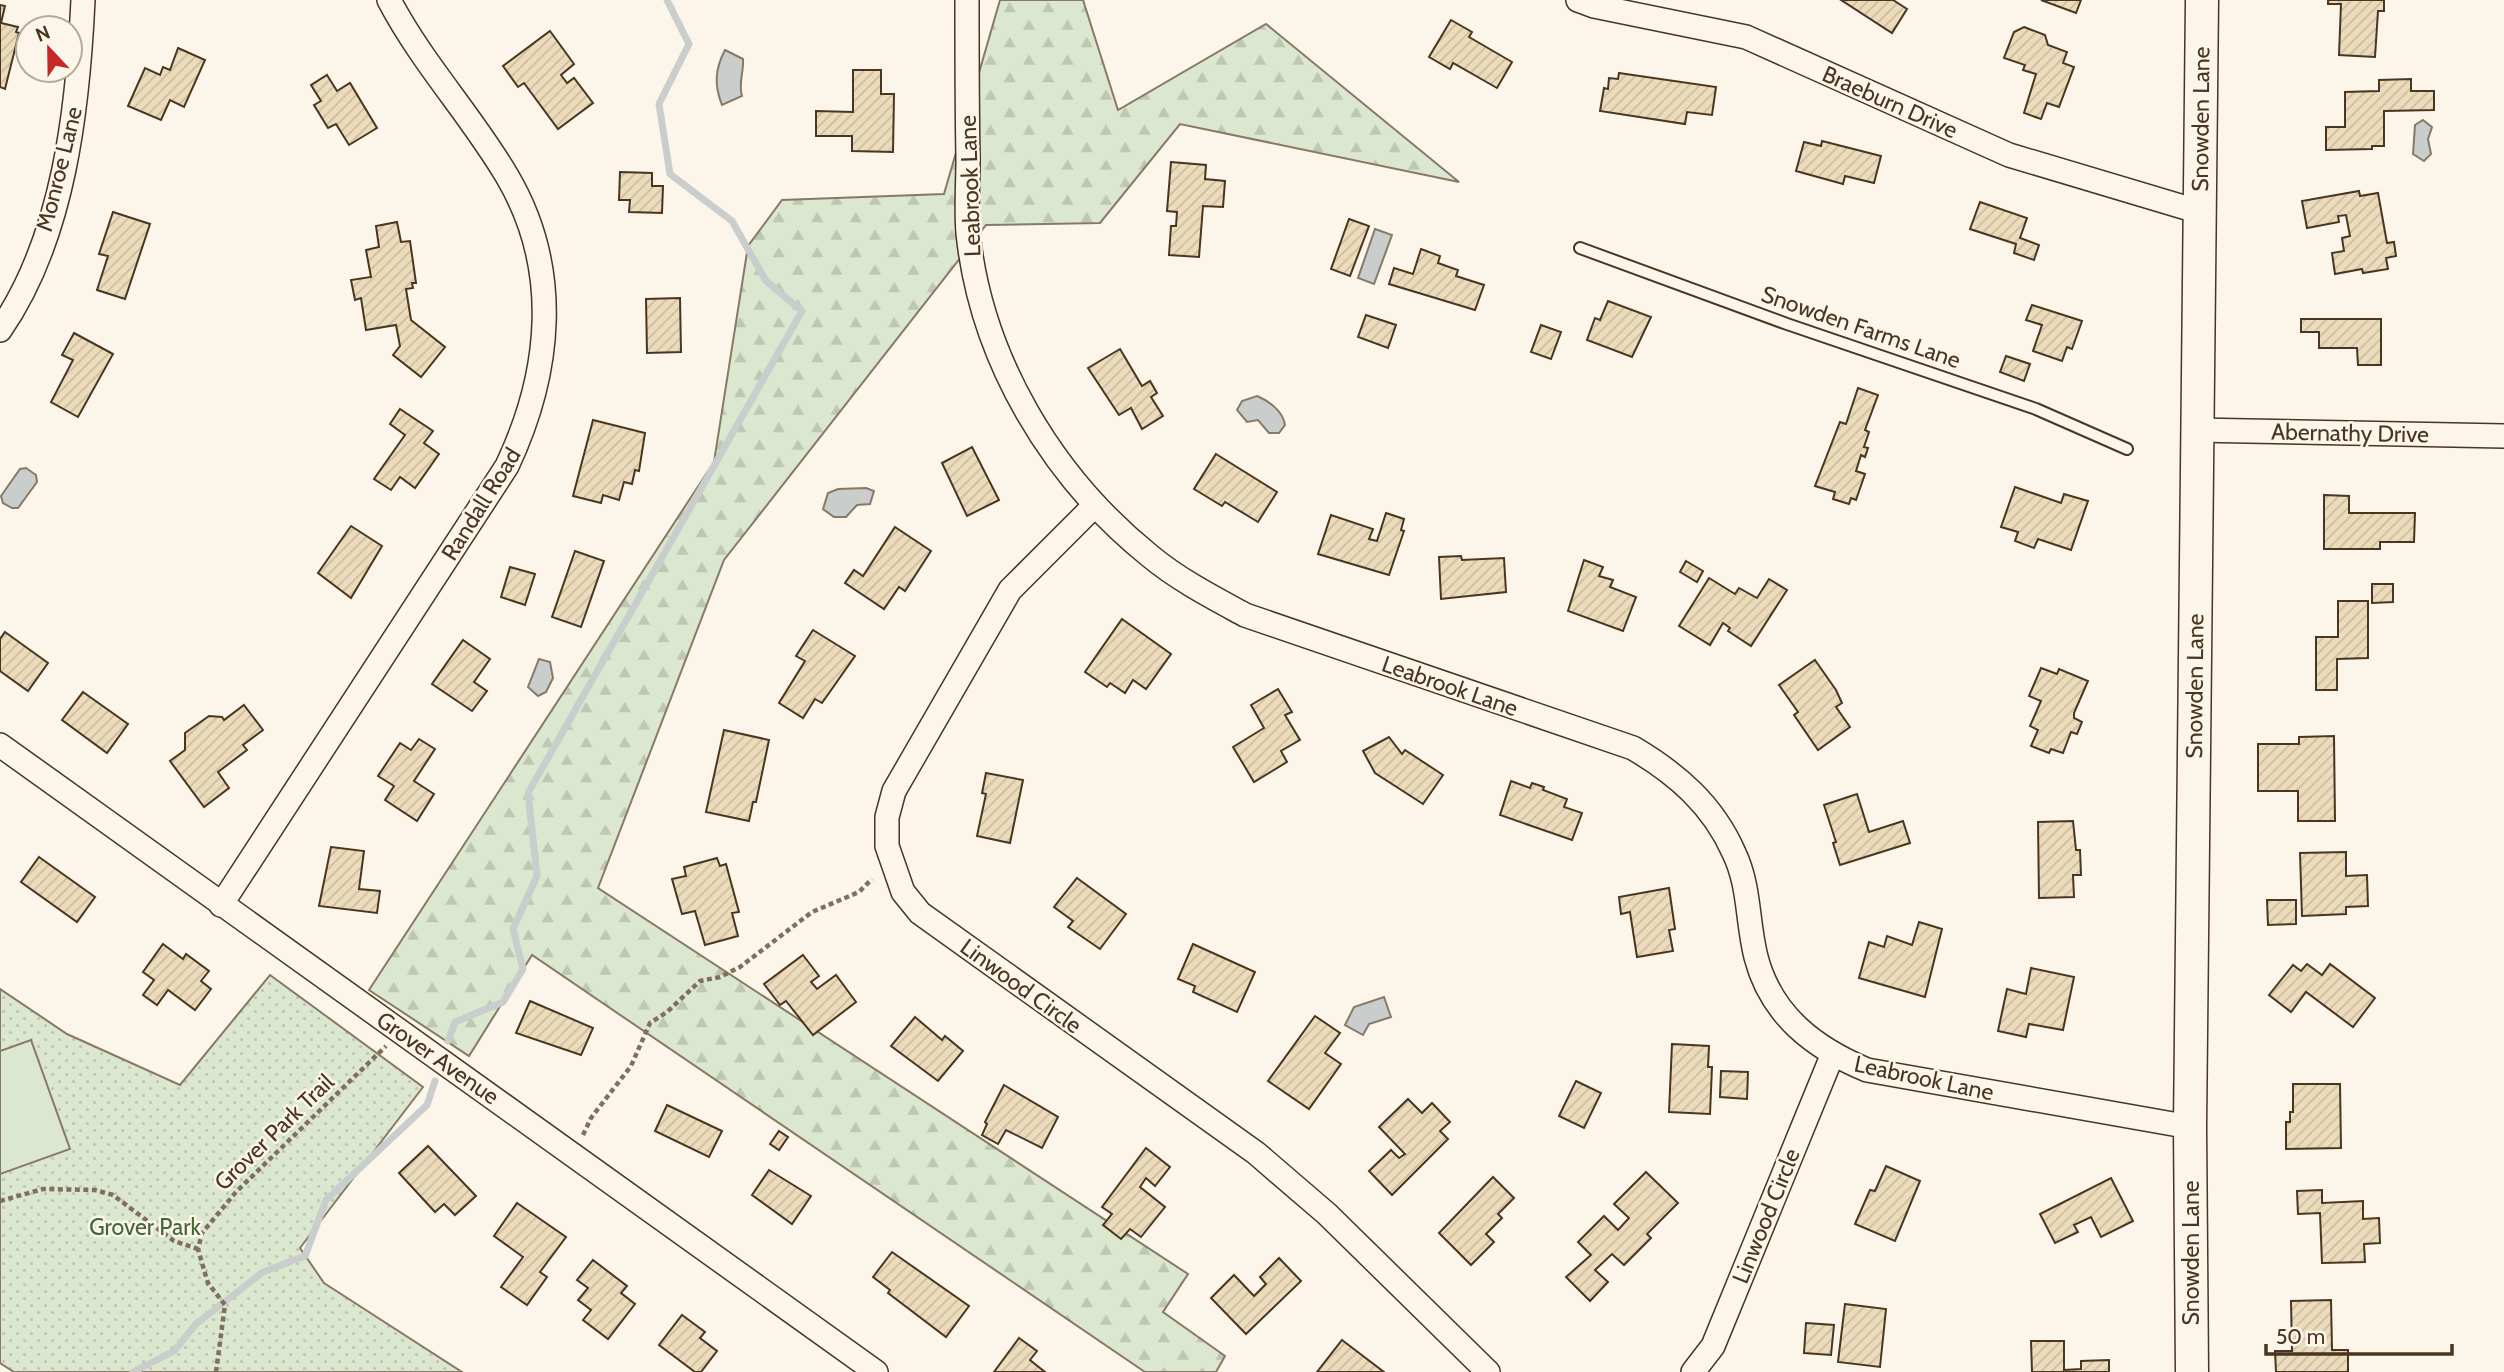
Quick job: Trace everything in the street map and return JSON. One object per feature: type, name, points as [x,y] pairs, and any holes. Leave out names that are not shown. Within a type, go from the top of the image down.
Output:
[{"type":"street","name":"Monroe Lane","points":[[0,330],[30,271],[53,210],[69,148],[79,83],[83,0]]},
{"type":"street","name":"Randall Road","points":[[221,905],[507,466],[525,429],[537,389],[544,348],[545,307],[539,261],[528,221],[509,178],[405,31],[389,0]]},
{"type":"street","name":"Leabrook Lane","points":[[967,0],[968,232],[974,275],[989,329],[1020,399],[1066,471],[1095,505],[1150,556],[1192,586],[1245,615],[1633,748],[1664,766],[1691,789],[1716,820],[1735,854],[1747,892],[1756,957],[1766,985],[1791,1022],[1806,1038],[1832,1056],[1867,1070],[2190,1127]]},
{"type":"street","name":"Braeburn Drive","points":[[1578,0],[1746,37],[2009,155],[2200,212]]},
{"type":"street","name":"Snowden Lane","points":[[2192,1372],[2190,1127],[2195,429],[2202,0]]},
{"type":"street","name":"Abernathy Drive","points":[[2195,429],[2504,436]]},
{"type":"street","name":"Linwood Circle","points":[[1095,505],[1010,590],[894,791],[887,817],[887,846],[893,869],[903,891],[920,913],[1119,1057],[1181,1097],[1266,1161],[1327,1214],[1488,1372]]},
{"type":"street","name":"Grover Avenue","points":[[0,745],[876,1372]]},
{"type":"street","name":"Linwood Circle","points":[[1693,1372],[1713,1346],[1832,1056]]},
{"type":"lane","name":"Snowden Farms Lane","points":[[1580,248],[1787,324],[2036,410],[2127,449]]},
{"type":"path","points":[[582,1160],[581,1139],[591,1118],[631,1066],[650,1023],[667,1012],[700,981],[740,967],[812,912],[859,892],[872,879]]},
{"type":"path","name":"Grover Park Trail","points":[[198,1249],[202,1233],[216,1213],[389,1043]]},
{"type":"path","points":[[0,1201],[43,1189],[79,1188],[104,1192],[113,1195],[174,1241],[198,1249],[208,1283],[225,1305],[216,1372]]},
{"type":"green space","points":[[1000,0],[1083,0],[1118,110],[1266,24],[1459,182],[1180,124],[1100,223],[986,225],[724,560],[598,888],[1188,1274],[1163,1312],[1225,1356],[1216,1372],[1145,1372],[532,955],[469,1056],[369,990],[714,462],[748,246],[782,200],[944,194]]},
{"type":"green space","name":"Grover Park","points":[[270,975],[423,1087],[300,1248],[324,1283],[462,1372],[14,1372],[0,1363],[0,989],[67,1034],[180,1085]]},
{"type":"green space","points":[[31,1040],[70,1149],[0,1174],[0,1051]]},
{"type":"shaded area","points":[[725,50],[743,59],[742,96],[722,105],[717,77]]},
{"type":"shaded area","points":[[2423,120],[2432,127],[2428,139],[2431,154],[2424,161],[2413,154],[2415,125]]},
{"type":"shaded area","points":[[1375,229],[1392,235],[1374,284],[1358,278]]},
{"type":"shaded area","points":[[1257,396],[1271,404],[1281,415],[1285,425],[1279,433],[1269,433],[1258,420],[1247,422],[1237,410],[1242,401]]},
{"type":"shaded area","points":[[26,468],[36,475],[37,482],[18,508],[12,508],[3,503],[1,496],[20,469]]},
{"type":"shaded area","points":[[866,488],[874,491],[870,504],[857,505],[846,517],[834,517],[823,509],[828,493],[838,489]]},
{"type":"shaded area","points":[[539,659],[550,662],[553,678],[546,692],[538,696],[528,687]]},
{"type":"shaded area","points":[[1384,997],[1391,1017],[1369,1024],[1363,1035],[1345,1025],[1354,1007]]},
{"type":"building","points":[[1841,0],[1893,0],[1907,9],[1892,33]]},
{"type":"building","points":[[2041,0],[2081,0],[2076,13]]},
{"type":"building","points":[[2328,0],[2384,0],[2384,11],[2378,11],[2375,57],[2339,55],[2341,4],[2328,4]]},
{"type":"building","points":[[0,5],[5,6],[1,23],[14,26],[14,53],[5,89],[0,87]]},
{"type":"building","points":[[1451,20],[1472,32],[1469,37],[1512,62],[1497,88],[1453,63],[1450,69],[1429,57]]},
{"type":"building","points":[[2024,27],[2045,35],[2048,45],[2067,52],[2063,63],[2074,67],[2059,107],[2047,103],[2041,119],[2024,113],[2036,74],[2023,70],[2025,65],[2004,58],[2014,32]]},
{"type":"building","points":[[550,31],[574,64],[561,75],[567,83],[574,78],[593,103],[558,129],[524,83],[518,87],[503,66]]},
{"type":"building","points":[[178,48],[205,60],[184,107],[170,100],[161,120],[128,106],[145,68],[160,75],[163,67],[170,70]]},
{"type":"building","points":[[853,70],[881,70],[881,94],[894,94],[893,152],[852,151],[852,136],[816,136],[816,111],[853,112]]},
{"type":"building","points":[[1619,73],[1716,87],[1712,115],[1687,112],[1685,124],[1600,111],[1604,88],[1608,89],[1609,78],[1618,79]]},
{"type":"building","points":[[327,75],[337,91],[350,83],[377,128],[349,145],[336,124],[328,128],[314,105],[321,101],[311,85]]},
{"type":"building","points":[[2411,79],[2411,91],[2434,91],[2434,110],[2384,111],[2384,146],[2372,146],[2372,149],[2326,150],[2326,127],[2345,127],[2345,92],[2379,91],[2379,80]]},
{"type":"building","points":[[1822,141],[1881,156],[1874,183],[1845,176],[1843,184],[1796,171],[1804,142],[1821,146]]},
{"type":"building","points":[[1171,162],[1206,165],[1205,179],[1225,181],[1223,207],[1203,206],[1199,257],[1169,255],[1171,226],[1176,226],[1177,212],[1167,211]]},
{"type":"building","points":[[620,172],[652,173],[652,186],[663,186],[662,213],[629,212],[630,200],[619,200]]},
{"type":"building","points":[[2359,191],[2360,196],[2378,193],[2387,243],[2394,242],[2396,256],[2386,258],[2388,269],[2363,273],[2362,269],[2335,274],[2332,253],[2344,251],[2342,238],[2350,236],[2346,215],[2338,216],[2339,222],[2307,228],[2302,201]]},
{"type":"building","points":[[1980,202],[2027,218],[2020,238],[2039,245],[2034,260],[2014,253],[2016,244],[1970,229]]},
{"type":"building","points":[[113,212],[150,224],[125,299],[97,290],[108,256],[99,254]]},
{"type":"building","points":[[1349,219],[1369,226],[1350,276],[1331,269]]},
{"type":"building","points":[[397,222],[401,242],[410,241],[416,283],[412,283],[413,288],[406,289],[411,320],[445,347],[421,377],[393,355],[400,346],[396,325],[366,330],[361,298],[355,300],[351,280],[371,277],[366,250],[379,247],[376,226]]},
{"type":"building","points":[[1421,249],[1440,256],[1438,263],[1458,270],[1456,276],[1484,285],[1475,310],[1389,284],[1394,268],[1413,274]]},
{"type":"building","points":[[680,298],[681,352],[647,353],[646,299]]},
{"type":"building","points":[[1608,301],[1651,317],[1632,357],[1587,340],[1595,318],[1600,320]]},
{"type":"building","points":[[2032,305],[2082,321],[2072,349],[2067,347],[2062,361],[2033,351],[2042,325],[2026,320]]},
{"type":"building","points":[[1366,315],[1396,325],[1388,348],[1358,337]]},
{"type":"building","points":[[2301,319],[2381,319],[2381,365],[2358,365],[2357,348],[2319,348],[2319,332],[2301,332]]},
{"type":"building","points":[[1541,325],[1561,332],[1551,359],[1531,352]]},
{"type":"building","points":[[74,333],[113,354],[78,417],[51,402],[73,360],[62,355]]},
{"type":"building","points":[[1120,349],[1142,386],[1150,381],[1157,393],[1151,397],[1163,416],[1142,429],[1131,408],[1119,415],[1088,368]]},
{"type":"building","points":[[2006,356],[2030,364],[2024,381],[2000,372]]},
{"type":"building","points":[[1858,388],[1878,395],[1865,430],[1869,432],[1864,447],[1868,448],[1865,457],[1861,455],[1856,471],[1865,474],[1856,500],[1851,498],[1849,504],[1833,499],[1835,492],[1815,486],[1840,422],[1846,424]]},
{"type":"building","points":[[400,409],[433,431],[424,443],[439,454],[415,488],[400,477],[391,490],[374,479],[405,435],[390,424]]},
{"type":"building","points":[[593,420],[645,433],[639,471],[635,470],[632,484],[624,482],[619,500],[603,495],[601,503],[573,496]]},
{"type":"building","points":[[972,447],[999,500],[967,516],[942,463]]},
{"type":"building","points":[[1216,454],[1277,492],[1258,522],[1225,502],[1222,506],[1194,489]]},
{"type":"building","points":[[2015,487],[2061,503],[2064,494],[2088,501],[2071,550],[2038,539],[2034,548],[2015,541],[2018,532],[2001,527]]},
{"type":"building","points":[[2324,495],[2349,496],[2349,513],[2415,513],[2414,542],[2380,542],[2380,549],[2324,549]]},
{"type":"building","points":[[1386,513],[1404,519],[1401,530],[1404,531],[1389,575],[1318,554],[1331,515],[1373,529],[1369,539],[1377,541]]},
{"type":"building","points":[[351,526],[382,546],[351,598],[318,573]]},
{"type":"building","points":[[895,527],[931,551],[905,591],[899,587],[884,609],[845,583],[854,570],[863,576]]},
{"type":"building","points":[[575,551],[604,561],[581,627],[552,617]]},
{"type":"building","points":[[1461,556],[1462,560],[1504,558],[1506,592],[1441,599],[1439,557]]},
{"type":"building","points":[[1584,560],[1603,567],[1599,576],[1613,580],[1610,587],[1636,597],[1623,631],[1568,611]]},
{"type":"building","points":[[1686,561],[1703,571],[1697,582],[1680,572]]},
{"type":"building","points":[[510,567],[535,574],[525,605],[501,597]]},
{"type":"building","points":[[1709,578],[1735,594],[1739,588],[1757,598],[1769,579],[1787,590],[1751,646],[1728,631],[1730,628],[1723,623],[1710,645],[1679,626]]},
{"type":"building","points":[[2372,584],[2393,584],[2393,602],[2372,603]]},
{"type":"building","points":[[2338,601],[2368,601],[2368,658],[2337,659],[2337,690],[2316,690],[2316,637],[2338,637]]},
{"type":"building","points":[[1122,619],[1171,654],[1146,689],[1133,680],[1125,693],[1110,683],[1107,687],[1085,672]]},
{"type":"building","points":[[813,630],[855,656],[822,703],[815,699],[803,718],[779,703],[805,661],[796,656]]},
{"type":"building","points":[[5,632],[48,663],[28,691],[0,671],[0,639]]},
{"type":"building","points":[[463,640],[490,659],[474,682],[487,691],[472,711],[432,684]]},
{"type":"building","points":[[1815,660],[1836,690],[1842,703],[1836,707],[1850,727],[1818,750],[1794,715],[1798,712],[1779,685]]},
{"type":"building","points":[[2041,668],[2057,674],[2059,669],[2088,681],[2074,713],[2074,718],[2082,722],[2077,734],[2071,732],[2063,753],[2051,749],[2049,753],[2031,746],[2038,730],[2030,726],[2041,701],[2029,696]]},
{"type":"building","points":[[1278,689],[1292,712],[1285,715],[1300,740],[1281,751],[1287,762],[1254,782],[1233,747],[1264,728],[1251,705]]},
{"type":"building","points":[[83,692],[128,724],[107,753],[62,720]]},
{"type":"building","points":[[244,705],[263,730],[243,745],[247,750],[218,772],[229,788],[204,807],[170,761],[185,750],[185,733],[209,716],[222,717],[224,720]]},
{"type":"building","points":[[724,730],[769,740],[756,802],[753,802],[749,821],[706,812]]},
{"type":"building","points":[[2334,736],[2335,821],[2298,821],[2298,791],[2258,791],[2258,744],[2299,744],[2299,737]]},
{"type":"building","points":[[1389,737],[1402,754],[1405,750],[1443,775],[1423,804],[1375,773],[1363,751]]},
{"type":"building","points":[[419,739],[435,749],[414,781],[434,794],[417,821],[385,800],[394,786],[378,776],[400,743],[411,750]]},
{"type":"building","points":[[986,773],[1023,780],[1010,843],[977,836],[986,794],[982,793]]},
{"type":"building","points":[[1511,781],[1530,788],[1532,783],[1544,787],[1543,790],[1567,799],[1564,807],[1582,813],[1572,840],[1500,815]]},
{"type":"building","points":[[1857,794],[1869,832],[1903,821],[1910,843],[1840,865],[1824,805]]},
{"type":"building","points":[[2073,821],[2076,850],[2080,850],[2081,875],[2073,875],[2074,897],[2039,898],[2038,822]]},
{"type":"building","points":[[331,847],[364,851],[359,889],[380,891],[377,913],[319,906]]},
{"type":"building","points":[[2346,852],[2346,876],[2367,875],[2368,906],[2346,907],[2346,914],[2302,916],[2300,853]]},
{"type":"building","points":[[39,857],[95,897],[77,922],[21,882]]},
{"type":"building","points":[[717,858],[720,866],[726,864],[739,912],[732,913],[738,936],[705,945],[695,911],[682,914],[672,879],[686,876],[684,867]]},
{"type":"building","points":[[1077,878],[1126,914],[1100,949],[1068,927],[1073,921],[1054,907]]},
{"type":"building","points":[[1669,888],[1675,929],[1669,930],[1673,951],[1637,957],[1630,912],[1621,914],[1619,897]]},
{"type":"building","points":[[2267,900],[2296,900],[2296,924],[2268,925]]},
{"type":"building","points":[[1919,922],[1942,929],[1925,997],[1859,978],[1869,942],[1884,947],[1887,936],[1912,945]]},
{"type":"building","points":[[163,944],[183,959],[186,954],[209,971],[201,981],[211,989],[195,1010],[168,990],[157,1005],[143,995],[154,980],[143,972]]},
{"type":"building","points":[[1193,944],[1255,972],[1237,1012],[1193,992],[1195,986],[1178,979]]},
{"type":"building","points":[[803,955],[819,976],[811,982],[817,989],[836,975],[856,1002],[813,1035],[786,1001],[780,1005],[764,984]]},
{"type":"building","points":[[2307,964],[2322,975],[2330,964],[2375,998],[2353,1027],[2306,992],[2291,1012],[2269,995],[2293,965],[2301,971]]},
{"type":"building","points":[[2031,968],[2074,977],[2063,1030],[2029,1024],[2026,1037],[1998,1031],[2007,989],[2026,994]]},
{"type":"building","points":[[530,1001],[593,1028],[581,1055],[516,1033]]},
{"type":"building","points":[[1315,1016],[1340,1033],[1325,1053],[1341,1064],[1309,1109],[1268,1081]]},
{"type":"building","points":[[915,1017],[942,1040],[945,1036],[963,1051],[938,1081],[891,1046]]},
{"type":"building","points":[[1672,1044],[1709,1046],[1708,1067],[1712,1067],[1710,1114],[1669,1112]]},
{"type":"building","points":[[1721,1071],[1748,1072],[1747,1099],[1720,1097]]},
{"type":"building","points":[[1576,1081],[1601,1093],[1584,1128],[1559,1116]]},
{"type":"building","points":[[2293,1084],[2340,1084],[2341,1148],[2286,1149],[2286,1122],[2290,1122],[2290,1112],[2293,1112]]},
{"type":"building","points":[[1004,1085],[1058,1117],[1042,1148],[1006,1130],[998,1144],[982,1135],[987,1124],[985,1122]]},
{"type":"building","points":[[1408,1099],[1422,1113],[1432,1103],[1450,1122],[1440,1131],[1448,1139],[1392,1195],[1369,1171],[1391,1150],[1399,1158],[1405,1154],[1379,1127]]},
{"type":"building","points":[[667,1105],[722,1131],[709,1157],[655,1131]]},
{"type":"building","points":[[779,1131],[788,1137],[779,1150],[770,1144]]},
{"type":"building","points":[[428,1146],[476,1196],[455,1215],[444,1204],[435,1212],[399,1173]]},
{"type":"building","points":[[1146,1148],[1170,1167],[1155,1186],[1146,1178],[1140,1187],[1165,1207],[1141,1237],[1130,1229],[1121,1239],[1103,1225],[1112,1214],[1102,1207]]},
{"type":"building","points":[[1886,1166],[1920,1181],[1895,1241],[1855,1224],[1870,1190],[1875,1191]]},
{"type":"building","points":[[769,1170],[811,1196],[792,1224],[752,1195]]},
{"type":"building","points":[[1646,1172],[1678,1203],[1647,1234],[1651,1238],[1624,1265],[1612,1254],[1595,1270],[1608,1282],[1590,1301],[1566,1277],[1591,1255],[1578,1242],[1604,1216],[1618,1230],[1629,1218],[1614,1204]]},
{"type":"building","points":[[1493,1177],[1514,1198],[1498,1214],[1502,1218],[1486,1234],[1494,1242],[1471,1265],[1439,1233]]},
{"type":"building","points":[[2111,1178],[2133,1221],[2101,1237],[2091,1217],[2074,1225],[2078,1232],[2055,1243],[2040,1214]]},
{"type":"building","points":[[2322,1190],[2322,1203],[2363,1201],[2363,1219],[2379,1218],[2380,1243],[2364,1244],[2365,1262],[2322,1263],[2320,1213],[2298,1214],[2297,1191]]},
{"type":"building","points":[[517,1203],[566,1237],[540,1272],[547,1277],[527,1305],[501,1287],[523,1257],[494,1236]]},
{"type":"building","points":[[892,1252],[969,1306],[946,1337],[888,1293],[890,1290],[873,1277]]},
{"type":"building","points":[[1279,1258],[1301,1281],[1246,1334],[1211,1298],[1234,1275],[1254,1296],[1266,1284],[1260,1277]]},
{"type":"building","points":[[593,1260],[627,1286],[621,1293],[635,1304],[608,1339],[583,1320],[591,1310],[578,1300],[588,1288],[577,1280]]},
{"type":"building","points":[[2331,1300],[2332,1350],[2348,1350],[2348,1372],[2276,1372],[2275,1351],[2292,1351],[2291,1301]]},
{"type":"building","points":[[1845,1304],[1886,1309],[1880,1367],[1838,1362]]},
{"type":"building","points":[[682,1315],[705,1332],[700,1338],[717,1351],[701,1372],[695,1372],[659,1345]]},
{"type":"building","points":[[1806,1323],[1834,1325],[1831,1355],[1804,1353]]},
{"type":"building","points":[[1019,1338],[1037,1351],[1030,1360],[1045,1372],[994,1372]]},
{"type":"building","points":[[1342,1340],[1384,1372],[1317,1372]]},
{"type":"building","points":[[2031,1341],[2064,1341],[2064,1370],[2081,1369],[2081,1361],[2109,1360],[2109,1372],[2032,1372]]},
{"type":"waterway","points":[[448,1041],[455,1022],[503,1002],[523,969],[513,929],[537,876],[528,793],[802,311],[766,281],[732,221],[670,174],[659,104],[689,44],[667,0]]},
{"type":"waterway","points":[[133,1372],[174,1351],[196,1324],[263,1272],[305,1256],[326,1200],[427,1105],[435,1081]]}]
